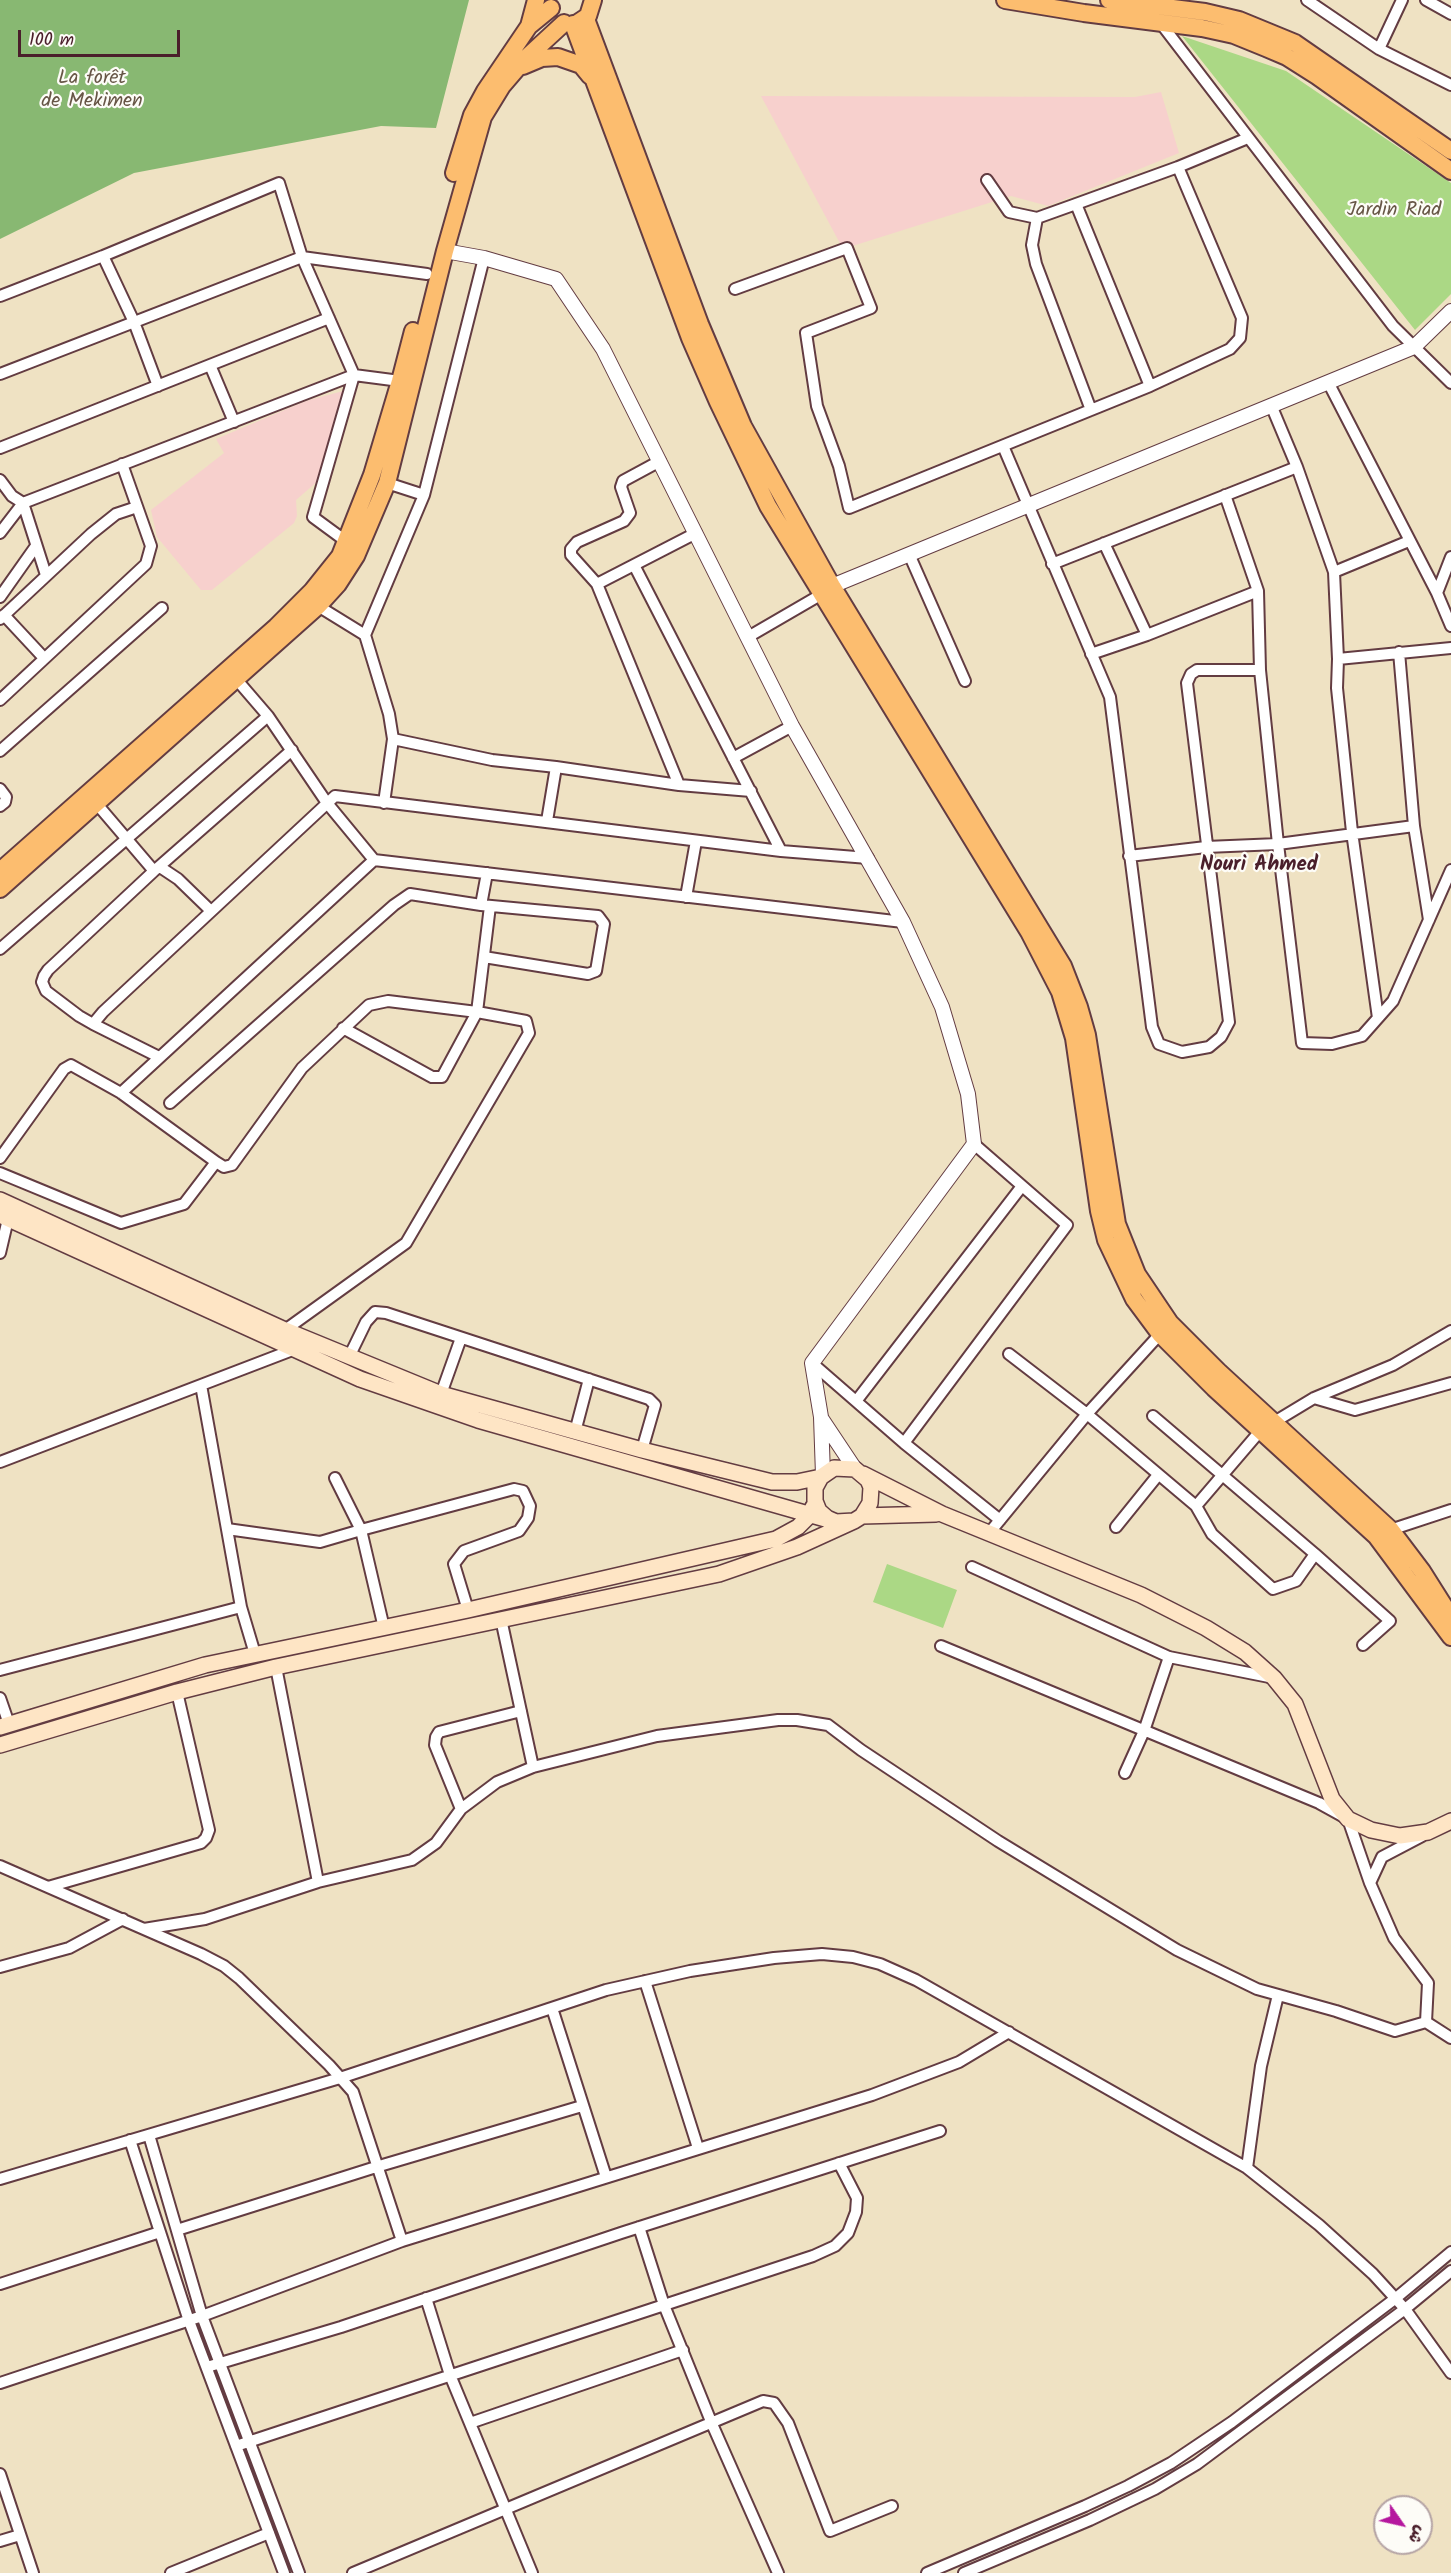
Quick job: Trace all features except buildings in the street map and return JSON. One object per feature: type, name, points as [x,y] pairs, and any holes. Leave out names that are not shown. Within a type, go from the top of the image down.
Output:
[{"type":"main road","points":[[1005,0],[1202,28],[1234,35],[1287,57],[1451,171]]},
{"type":"main road","points":[[1109,0],[1205,12],[1239,20],[1295,43],[1451,151]]},
{"type":"main road","points":[[0,871],[276,627],[340,556],[372,475],[400,381],[461,145],[472,115],[485,91],[546,3],[557,18],[585,12]]},
{"type":"main road","points":[[0,889],[237,680],[318,606],[338,584],[356,556],[387,483],[445,251],[483,117],[492,100],[519,68],[585,12]]},
{"type":"main road","points":[[585,12],[596,83],[682,316],[718,402],[768,506],[827,590],[1047,936],[1063,966],[1087,1035],[1116,1224],[1137,1274],[1170,1323],[1268,1426],[1422,1571],[1451,1617]]},
{"type":"main road","points":[[585,12],[700,324],[743,426],[827,590],[1029,932],[1060,992],[1074,1038],[1091,1166],[1106,1240],[1134,1299],[1160,1334],[1214,1388],[1268,1426]]},
{"type":"main road","points":[[519,68],[542,58],[566,58],[581,65],[596,83]]},
{"type":"main road","points":[[0,1200],[285,1330],[441,1394],[642,1450],[772,1482],[797,1482],[822,1476],[834,1468],[859,1471],[942,1514],[1140,1595],[1206,1628],[1245,1652],[1274,1678],[1294,1704],[1332,1799],[1347,1819],[1371,1830],[1400,1836],[1428,1832],[1451,1821]]},
{"type":"main road","points":[[4,1217],[360,1379],[478,1420],[813,1508],[836,1522],[942,1514]]},
{"type":"main road","points":[[0,1745],[177,1692],[276,1667],[718,1574],[797,1547],[858,1519],[870,1503],[872,1496],[871,1487],[859,1471]]},
{"type":"main road","points":[[4,1725],[205,1665],[468,1610],[776,1539],[798,1527],[813,1508],[815,1488],[822,1476]]},
{"type":"main road","points":[[1383,1533],[1451,1637]]},
{"type":"street","points":[[1307,0],[1379,49],[1451,85]]},
{"type":"street","points":[[1379,49],[1402,0]]},
{"type":"street","points":[[1426,0],[1451,14]]},
{"type":"street","points":[[1136,2],[1161,23],[1393,326],[1451,383]]},
{"type":"street","points":[[987,180],[1009,212],[1037,218],[1178,167],[1248,138]]},
{"type":"street","points":[[735,289],[847,248],[871,308],[806,333],[817,406],[839,466],[849,508],[1150,386],[1230,349],[1240,338],[1242,318],[1178,167]]},
{"type":"street","points":[[0,296],[279,183],[302,257],[354,375],[314,517],[347,542]]},
{"type":"street","points":[[1076,204],[1150,386]]},
{"type":"street","points":[[1037,218],[1032,245],[1036,264],[1091,410]]},
{"type":"street","points":[[445,251],[484,258],[556,279],[603,349],[792,726],[903,922],[942,1007],[968,1094],[974,1144],[1067,1225],[904,1443]]},
{"type":"street","points":[[103,256],[134,322],[158,386]]},
{"type":"street","points":[[0,374],[302,257],[427,274]]},
{"type":"street","points":[[384,803],[393,739],[387,704],[365,635],[424,495],[484,258]]},
{"type":"street","points":[[748,637],[827,590],[909,554],[1414,346],[1451,311]]},
{"type":"street","points":[[0,448],[329,318]]},
{"type":"street","points":[[210,365],[234,422]]},
{"type":"street","points":[[0,533],[23,503],[354,375],[400,381]]},
{"type":"street","points":[[1328,382],[1437,593],[1451,626]]},
{"type":"street","points":[[1271,405],[1297,467],[1334,572],[1337,688],[1352,832],[1378,1017]]},
{"type":"street","points":[[1003,446],[1110,697],[1152,1027],[1159,1044],[1182,1052],[1209,1047],[1221,1037],[1229,1022],[1187,683],[1191,674],[1197,670],[1260,670]]},
{"type":"street","points":[[660,460],[623,481],[621,487],[630,513],[624,521],[577,542],[571,549],[571,555],[597,584],[679,785]]},
{"type":"street","points":[[0,700],[146,564],[151,546],[122,464]]},
{"type":"street","points":[[1052,564],[1297,467]]},
{"type":"street","points":[[0,480],[12,496],[23,503],[46,575]]},
{"type":"street","points":[[387,483],[424,495]]},
{"type":"street","points":[[1225,495],[1258,591],[1260,670],[1302,1043],[1332,1044],[1362,1036],[1394,1001],[1451,870]]},
{"type":"street","points":[[44,658],[2,617],[116,514],[137,507]]},
{"type":"street","points":[[597,584],[696,533]]},
{"type":"street","points":[[1334,572],[1409,541]]},
{"type":"street","points":[[1104,543],[1148,635]]},
{"type":"street","points":[[0,597],[36,546]]},
{"type":"street","points":[[909,554],[965,681]]},
{"type":"street","points":[[1437,593],[1451,557]]},
{"type":"street","points":[[634,565],[781,851]]},
{"type":"street","points":[[1091,654],[1148,635],[1258,591]]},
{"type":"street","points":[[318,606],[365,635]]},
{"type":"street","points":[[0,751],[162,608]]},
{"type":"street","points":[[1338,659],[1451,648]]},
{"type":"street","points":[[1399,652],[1414,826],[1430,920]]},
{"type":"street","points":[[237,680],[268,716],[327,803],[374,860],[903,922]]},
{"type":"street","points":[[0,949],[268,716]]},
{"type":"street","points":[[733,758],[792,726]]},
{"type":"street","points":[[393,739],[492,760],[679,785],[751,791]]},
{"type":"street","points":[[159,1057],[79,1016],[46,991],[42,982],[44,976],[157,869],[292,750]]},
{"type":"street","points":[[548,821],[556,767]]},
{"type":"street","points":[[0,789],[6,797],[5,802],[0,806]]},
{"type":"street","points":[[93,1023],[335,796],[781,851],[868,858]]},
{"type":"street","points":[[96,803],[157,869],[178,879],[211,911]]},
{"type":"street","points":[[1129,856],[1206,847],[1278,844],[1352,832],[1414,826]]},
{"type":"street","points":[[686,897],[696,841]]},
{"type":"street","points":[[121,1092],[374,860]]},
{"type":"street","points":[[343,1028],[438,1078],[442,1077],[477,1012],[484,957],[487,873]]},
{"type":"street","points":[[170,1103],[394,904],[410,894],[486,906],[598,916],[604,924],[596,971],[588,974],[484,957]]},
{"type":"street","points":[[0,1158],[64,1069],[71,1065],[121,1092],[224,1167],[232,1165],[302,1068],[369,1005],[388,1001],[477,1012],[526,1021],[529,1033],[406,1243],[285,1330]]},
{"type":"street","points":[[822,1476],[821,1417],[812,1363],[974,1144]]},
{"type":"street","points":[[0,1173],[121,1223],[184,1204],[216,1162]]},
{"type":"street","points":[[857,1400],[1022,1186]]},
{"type":"street","points":[[0,1252],[4,1217]]},
{"type":"street","points":[[349,1357],[366,1322],[375,1312],[386,1313],[649,1398],[655,1405],[642,1450]]},
{"type":"street","points":[[1196,1506],[1220,1476],[1268,1426],[1314,1398],[1393,1365],[1451,1331]]},
{"type":"street","points":[[990,1532],[1087,1414],[1160,1334]]},
{"type":"street","points":[[441,1394],[461,1338]]},
{"type":"street","points":[[0,1462],[295,1349]]},
{"type":"street","points":[[1009,1354],[1087,1414],[1196,1506],[1212,1533],[1273,1588],[1296,1581],[1315,1554]]},
{"type":"street","points":[[812,1363],[904,1443],[1000,1520]]},
{"type":"street","points":[[575,1432],[589,1379]]},
{"type":"street","points":[[1314,1398],[1355,1410],[1451,1383]]},
{"type":"street","points":[[201,1385],[241,1607],[255,1654]]},
{"type":"street","points":[[1153,1416],[1390,1621],[1363,1645]]},
{"type":"street","points":[[821,1417],[859,1471]]},
{"type":"street","points":[[1116,1527],[1158,1475]]},
{"type":"street","points":[[335,1478],[361,1530],[384,1628]]},
{"type":"street","points":[[227,1529],[320,1542],[514,1489],[523,1491],[530,1506],[528,1518],[519,1531],[464,1551],[454,1564],[468,1610]]},
{"type":"street","points":[[1383,1533],[1451,1510]]},
{"type":"street","points":[[972,1567],[1169,1657],[1274,1678]]},
{"type":"street","points":[[0,1670],[241,1607]]},
{"type":"street","points":[[501,1619],[533,1767]]},
{"type":"street","points":[[941,1646],[1319,1803],[1347,1819],[1370,1883],[1394,1938],[1428,1983],[1426,2022]]},
{"type":"street","points":[[1125,1773],[1144,1731],[1169,1657]]},
{"type":"street","points":[[276,1667],[318,1882]]},
{"type":"street","points":[[48,1887],[201,1843],[206,1838],[209,1830],[177,1692]]},
{"type":"street","points":[[0,1698],[4,1725]]},
{"type":"street","points":[[461,1809],[435,1744],[439,1732],[521,1711]]},
{"type":"street","points":[[144,1929],[205,1919],[318,1882],[412,1860],[436,1842],[461,1809],[497,1782],[533,1767],[657,1736],[778,1720],[828,1725],[861,1750],[998,1840],[1178,1950],[1257,1989],[1336,2010],[1395,2031],[1426,2022],[1451,2038]]},
{"type":"street","points":[[1370,1883],[1382,1857],[1428,1832]]},
{"type":"street","points":[[0,1866],[224,1966],[353,2092],[402,2241]]},
{"type":"street","points":[[0,1967],[69,1948],[123,1920]]},
{"type":"street","points":[[0,2179],[340,2078],[606,1990],[690,1971],[774,1958],[822,1954],[853,1957],[880,1964],[916,1980],[1246,2168],[1319,2225],[1396,2298],[1451,2373]]},
{"type":"street","points":[[645,1981],[698,2148]]},
{"type":"street","points":[[1246,2168],[1261,2066],[1278,1995]]},
{"type":"street","points":[[552,2008],[606,2177]]},
{"type":"street","points":[[0,2383],[189,2321],[402,2241],[904,2083],[959,2062],[1009,2032]]},
{"type":"street","points":[[177,2230],[376,2167],[582,2106]]},
{"type":"street","points":[[207,2367],[940,2131]]},
{"type":"street","points":[[148,2134],[202,2316],[299,2573]]},
{"type":"street","points":[[130,2140],[189,2321],[284,2573]]},
{"type":"street","points":[[236,2446],[813,2256],[835,2246],[848,2233],[856,2212],[857,2199],[839,2163]]},
{"type":"street","points":[[639,2227],[664,2305],[682,2350],[778,2573]]},
{"type":"street","points":[[0,2284],[160,2232]]},
{"type":"street","points":[[927,2573],[1135,2483],[1192,2450],[1396,2298],[1451,2252]]},
{"type":"street","points":[[964,2573],[1090,2520],[1155,2489],[1217,2450],[1405,2309],[1451,2271]]},
{"type":"street","points":[[426,2298],[450,2375],[532,2573]]},
{"type":"street","points":[[470,2423],[682,2350]]},
{"type":"street","points":[[353,2573],[712,2424],[751,2404],[763,2401],[774,2403],[788,2422],[830,2530],[892,2506]]},
{"type":"street","points":[[0,2474],[33,2573]]},
{"type":"street","points":[[1085,2506],[1090,2520]]},
{"type":"street","points":[[171,2573],[269,2533]]},
{"type":"street","points":[[0,2541],[20,2535]]},
{"type":"street","points":[[996,2545],[1001,2558]]},
{"type":"shaded area","points":[[1161,92],[1179,153],[1048,206],[1011,196],[843,249],[761,96],[1135,97]]},
{"type":"shaded area","points":[[343,391],[319,480],[296,500],[297,516],[294,523],[212,590],[201,590],[157,537],[151,510],[224,453],[216,439],[306,401]]},
{"type":"green space","name":"La forêt de Mekimen","points":[[0,0],[469,0],[436,128],[381,126],[134,173],[0,239]]},
{"type":"green space","name":"Jardin Riad","points":[[1182,36],[1286,71],[1451,183],[1451,294],[1415,330]]},
{"type":"green space","points":[[887,1564],[957,1590],[943,1628],[873,1602]]},
{"type":"district","name":"Nouri Ahmed","points":[[1259,866]]}]
